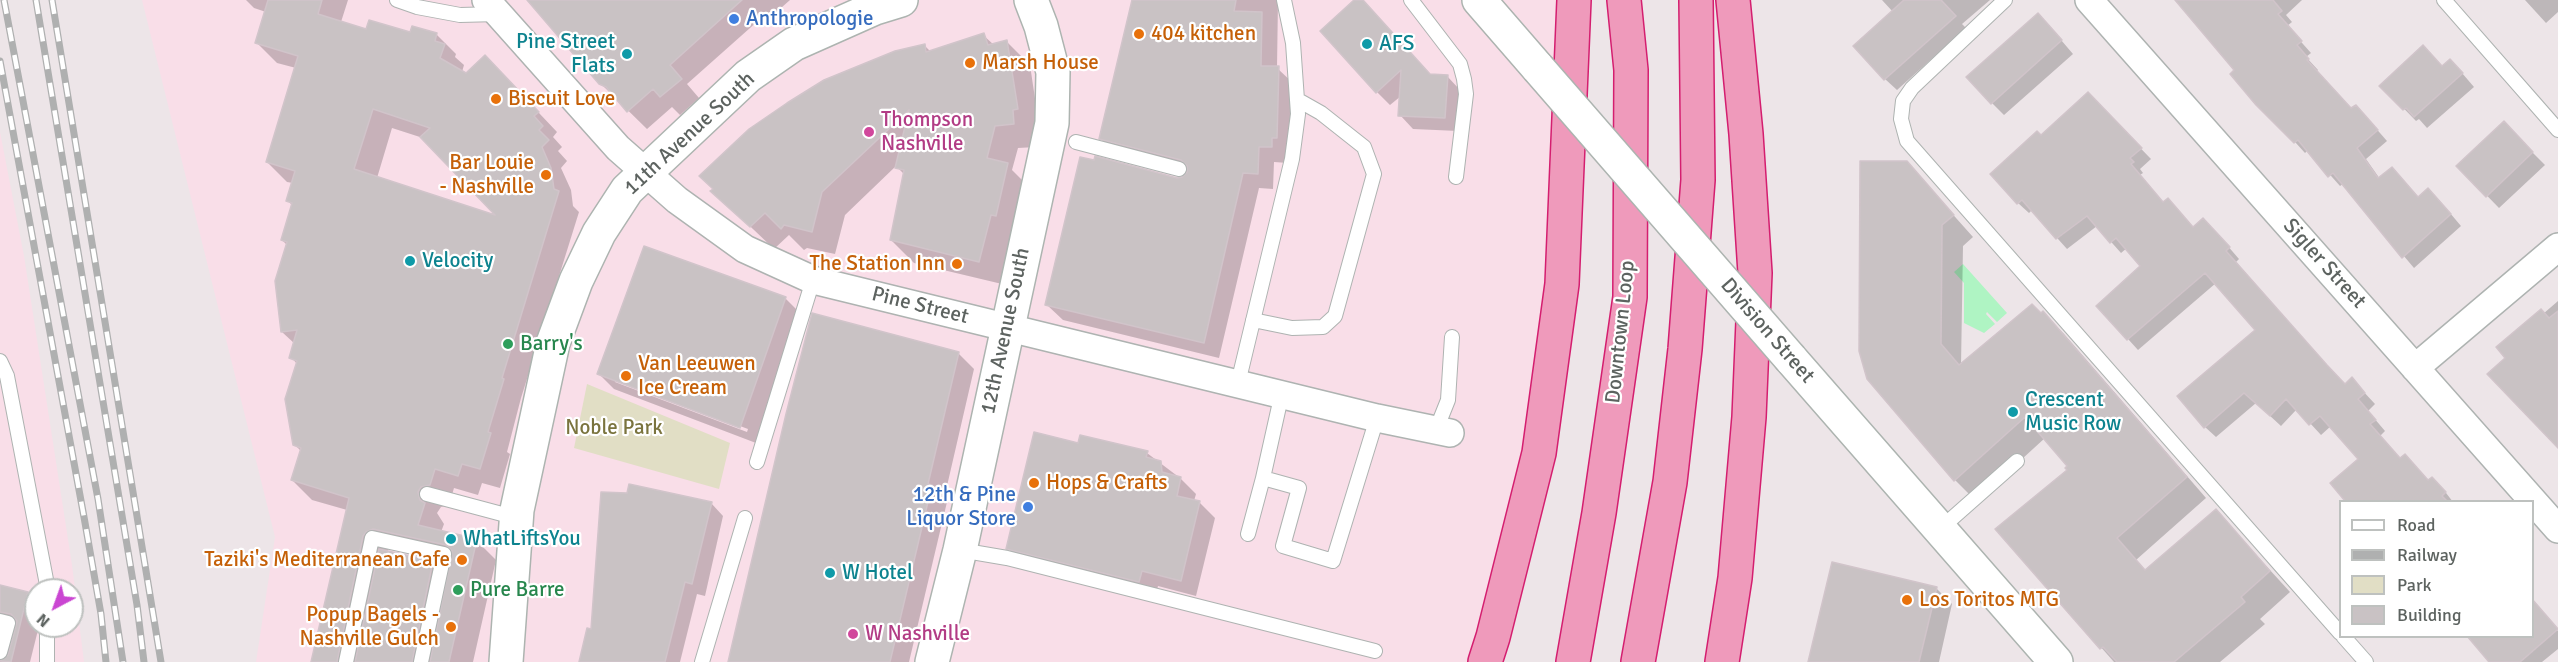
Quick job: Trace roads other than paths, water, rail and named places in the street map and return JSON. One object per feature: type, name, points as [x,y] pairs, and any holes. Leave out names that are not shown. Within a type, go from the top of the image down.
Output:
[{"type":"highway","points":[[1485,662],[1539,453],[1561,295],[1574,0]]},
{"type":"highway","name":"Downtown Loop","points":[[1573,662],[1599,513],[1629,297],[1631,70],[1624,0]]},
{"type":"highway","points":[[1638,662],[1670,482],[1685,350],[1698,180],[1696,0]]},
{"type":"highway","points":[[1722,662],[1735,578],[1749,417],[1755,273],[1746,134],[1733,0]]},
{"type":"main road","name":"11th Avenue South","points":[[506,662],[517,518],[553,343],[568,302],[599,233],[627,190],[748,76],[794,44],[875,8],[901,0]]},
{"type":"main road","name":"12th Avenue South","points":[[932,662],[960,550],[1052,123],[1053,72],[1041,26],[1031,0]]},
{"type":"main road","name":"Division Street","points":[[1479,0],[2056,662]]},
{"type":"street","name":"Sigler Street","points":[[2089,0],[2532,500]]},
{"type":"street","name":"Pine Street","points":[[493,7],[618,148],[677,200],[745,249],[813,280],[1007,328],[1093,346],[1377,418],[1443,431]]},
{"type":"street","points":[[2415,368],[2558,247]]},
{"type":"street","name":"Sigler Street","points":[[2534,502],[2558,529]]},
{"type":"lane","points":[[396,0],[417,7],[460,15],[493,7]]},
{"type":"lane","points":[[1238,383],[1292,159],[1298,99],[1293,43],[1284,0]]},
{"type":"lane","points":[[1411,0],[1460,64],[1466,94],[1456,177]]},
{"type":"lane","points":[[2005,0],[1912,88],[1903,101],[1901,119],[1907,141],[2339,632]]},
{"type":"lane","points":[[2444,0],[2558,130]]},
{"type":"lane","points":[[1253,320],[1292,328],[1323,327],[1335,316],[1374,174],[1364,147],[1321,113],[1298,99]]},
{"type":"lane","points":[[1076,142],[1179,169]]},
{"type":"lane","points":[[757,462],[813,280]]},
{"type":"lane","points":[[1443,431],[1448,400],[1452,337]]},
{"type":"lane","points":[[0,361],[7,376],[46,578]]},
{"type":"lane","points":[[1248,534],[1282,393]]},
{"type":"lane","points":[[1263,478],[1299,488],[1283,546],[1333,561],[1377,418]]},
{"type":"lane","points":[[1940,529],[2017,461]]},
{"type":"lane","points":[[427,494],[517,518]]},
{"type":"lane","points":[[702,662],[745,518]]},
{"type":"lane","points":[[346,662],[372,538],[444,554],[421,662]]},
{"type":"lane","points":[[960,550],[1008,558],[1375,651]]},
{"type":"lane","points":[[0,621],[8,623],[0,652]]},
{"type":"lane","points":[[46,662],[47,638]]},
{"type":"lane","points":[[2345,638],[2366,662]]},
{"type":"railway","points":[[4,0],[98,499],[123,662]]},
{"type":"railway","points":[[36,0],[137,605],[144,662]]},
{"type":"railway","points":[[52,0],[161,662]]},
{"type":"railway","points":[[0,61],[84,517],[101,614],[106,662]]},
{"type":"place","name":"Anthropologie","points":[[734,19]]},
{"type":"place","name":"404 kitchen","points":[[1139,34]]},
{"type":"place","name":"AFS","points":[[1367,44]]},
{"type":"place","name":"Pine Street Flats","points":[[627,54]]},
{"type":"place","name":"Marsh House","points":[[970,63]]},
{"type":"place","name":"Biscuit Love","points":[[496,99]]},
{"type":"place","name":"Thompson Nashville","points":[[869,132]]},
{"type":"place","name":"Bar Louie - Nashville","points":[[546,175]]},
{"type":"place","name":"Velocity","points":[[410,261]]},
{"type":"place","name":"The Station Inn","points":[[957,264]]},
{"type":"place","name":"Barry's","points":[[508,344]]},
{"type":"place","name":"Van Leeuwen Ice Cream","points":[[626,376]]},
{"type":"place","name":"Crescent Music Row","points":[[2013,412]]},
{"type":"place","name":"Hops & Crafts","points":[[1034,483]]},
{"type":"place","name":"12th & Pine Liquor Store","points":[[1028,507]]},
{"type":"place","name":"WhatLiftsYou","points":[[451,539]]},
{"type":"place","name":"Taziki's Mediterranean Cafe","points":[[462,560]]},
{"type":"place","name":"W Hotel","points":[[830,573]]},
{"type":"place","name":"Pure Barre","points":[[458,590]]},
{"type":"place","name":"Los Toritos MTG","points":[[1907,600]]},
{"type":"place","name":"Popup Bagels - Nashville Gulch","points":[[451,627]]},
{"type":"place","name":"W Nashville","points":[[853,634]]},
{"type":"park label","name":"Noble Park","points":[[614,428]]}]
